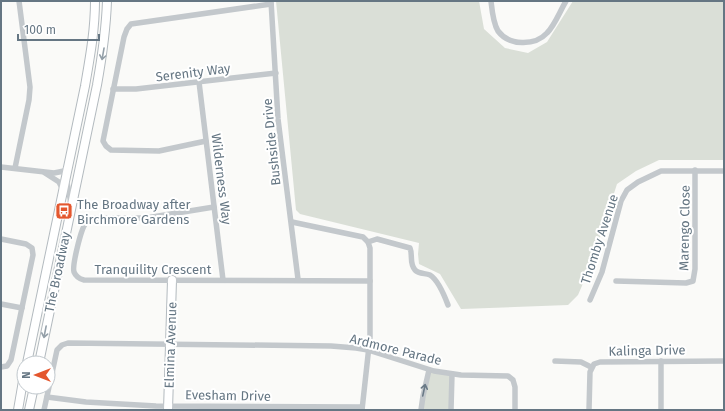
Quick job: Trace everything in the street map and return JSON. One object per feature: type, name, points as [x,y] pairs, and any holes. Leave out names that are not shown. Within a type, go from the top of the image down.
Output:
[{"type":"main road","name":"The Broadway","points":[[28,355],[92,47],[96,20],[96,1]]},
{"type":"main road","name":"The Broadway","points":[[41,355],[104,50],[107,1]]},
{"type":"main road","name":"The Broadway","points":[[63,181],[70,175],[82,122],[86,115],[91,111]]},
{"type":"main road","name":"Elmina Avenue","points":[[168,408],[172,280]]},
{"type":"main road","points":[[18,410],[21,395]]},
{"type":"main road","points":[[29,410],[32,395]]},
{"type":"street","points":[[15,168],[29,100],[30,87],[19,1]]},
{"type":"street","points":[[491,1],[493,18],[498,30],[506,38],[519,43],[536,41],[547,33],[566,1]]},
{"type":"street","points":[[206,141],[159,151],[111,150],[106,146],[103,141],[126,28],[132,24],[271,3]]},
{"type":"street","name":"Bushside Drive","points":[[271,3],[278,119],[298,280]]},
{"type":"street","name":"Serenity Way","points":[[113,89],[136,89],[276,73]]},
{"type":"street","name":"Wilderness Way","points":[[199,82],[223,280]]},
{"type":"street","points":[[1,167],[45,173],[63,181],[71,207]]},
{"type":"street","name":"Marengo Close","points":[[616,281],[686,283],[693,281],[695,269],[696,170]]},
{"type":"street","name":"Thomby Avenue","points":[[590,300],[602,272],[620,201],[627,190],[638,182],[661,171],[724,171]]},
{"type":"street","points":[[45,173],[63,181]]},
{"type":"street","name":"Tranquility Crescent","points":[[214,207],[146,218],[94,218],[86,222],[83,229],[74,272],[79,278],[84,280],[370,281]]},
{"type":"street","points":[[292,222],[363,237],[368,242],[370,248],[370,337],[362,408]]},
{"type":"street","points":[[1,239],[26,244],[32,248],[33,255],[11,360],[7,366],[1,367]]},
{"type":"street","points":[[368,242],[377,239],[410,248],[412,252],[412,264],[415,270],[432,277],[443,292],[448,305]]},
{"type":"street","points":[[1,304],[22,308]]},
{"type":"street","name":"Ardmore Parade","points":[[44,410],[57,350],[62,345],[68,343],[331,346],[356,348],[368,350],[429,370],[452,374],[508,376],[513,380],[515,387],[515,410]]},
{"type":"street","points":[[555,361],[581,362],[591,367]]},
{"type":"street","points":[[661,361],[661,410]]},
{"type":"street","name":"Kalinga Drive","points":[[589,410],[590,372],[591,367],[594,364],[600,362],[724,361]]},
{"type":"street","points":[[421,410],[429,370]]},
{"type":"street","points":[[451,410],[452,374]]},
{"type":"street","name":"Evesham Drive","points":[[47,397],[86,402],[168,408],[362,408]]},
{"type":"shaded area","points":[[276,1],[479,1],[484,29],[505,48],[528,53],[547,42],[573,1],[724,1],[724,160],[659,160],[636,171],[617,184],[591,265],[578,295],[568,305],[461,309],[440,274],[419,264],[419,243],[300,214],[296,210]]},
{"type":"shaded area","points":[[429,370],[452,374],[451,410],[421,410]]},
{"type":"place","name":"The Broadway after Birchmore Gardens","points":[[64,211]]}]
